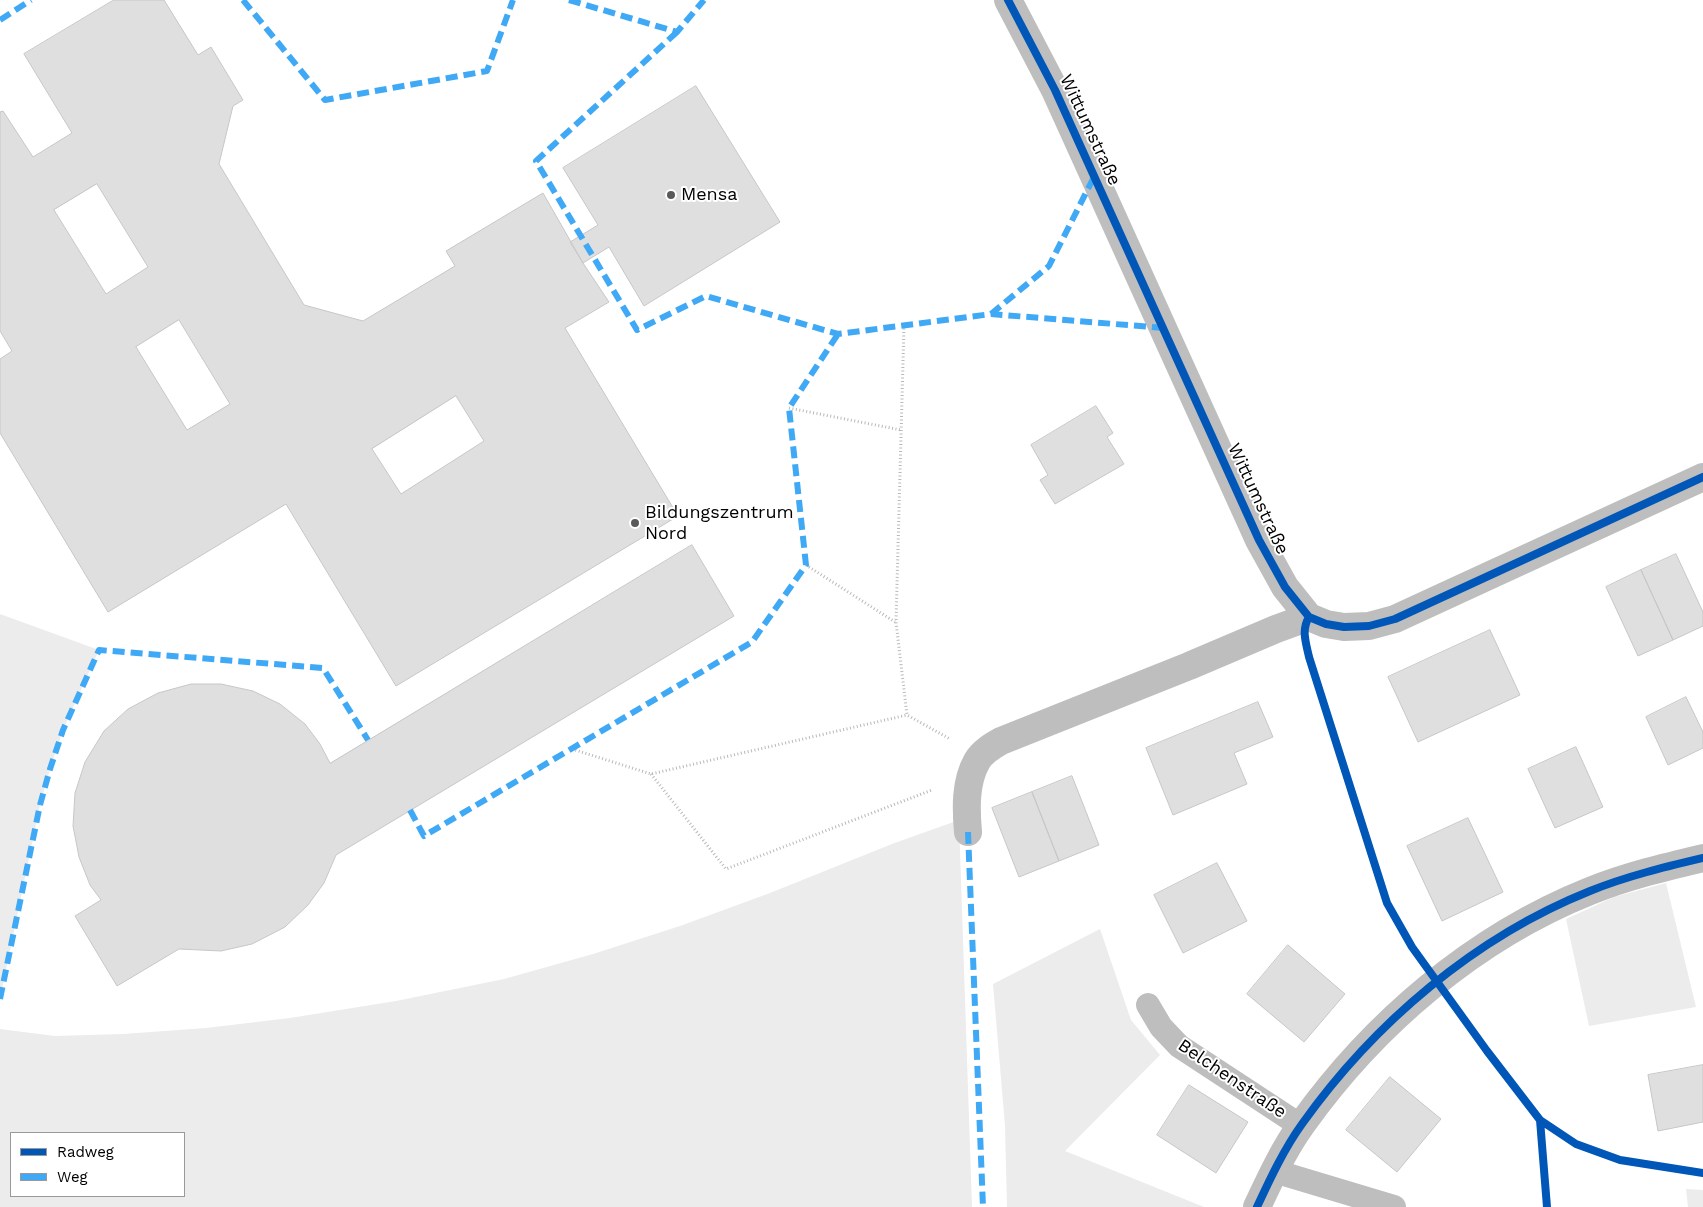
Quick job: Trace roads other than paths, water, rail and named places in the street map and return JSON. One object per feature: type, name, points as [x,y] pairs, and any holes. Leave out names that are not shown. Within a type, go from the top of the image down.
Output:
[{"type":"street","name":"Wittumstraße","points":[[1008,0],[1055,90],[1259,540],[1285,587],[1309,617]]},
{"type":"street","points":[[968,832],[966,812],[968,792],[976,766],[988,749],[1001,741],[1309,617],[1326,624],[1344,627],[1370,626],[1395,619],[1703,477]]},
{"type":"street","name":"Belchenstraße","points":[[1257,1207],[1274,1171],[1301,1126],[1347,1065],[1403,1009],[1437,982],[1491,944],[1559,905],[1590,891],[1628,878],[1703,858]]},
{"type":"lane","name":"Belchenstraße","points":[[1148,1005],[1161,1027],[1179,1046],[1301,1126]]},
{"type":"lane","points":[[1274,1171],[1394,1207]]},
{"type":"place","name":"Mensa","points":[[671,195]]},
{"type":"place","name":"Bildungszentrum Nord","points":[[635,523]]}]
